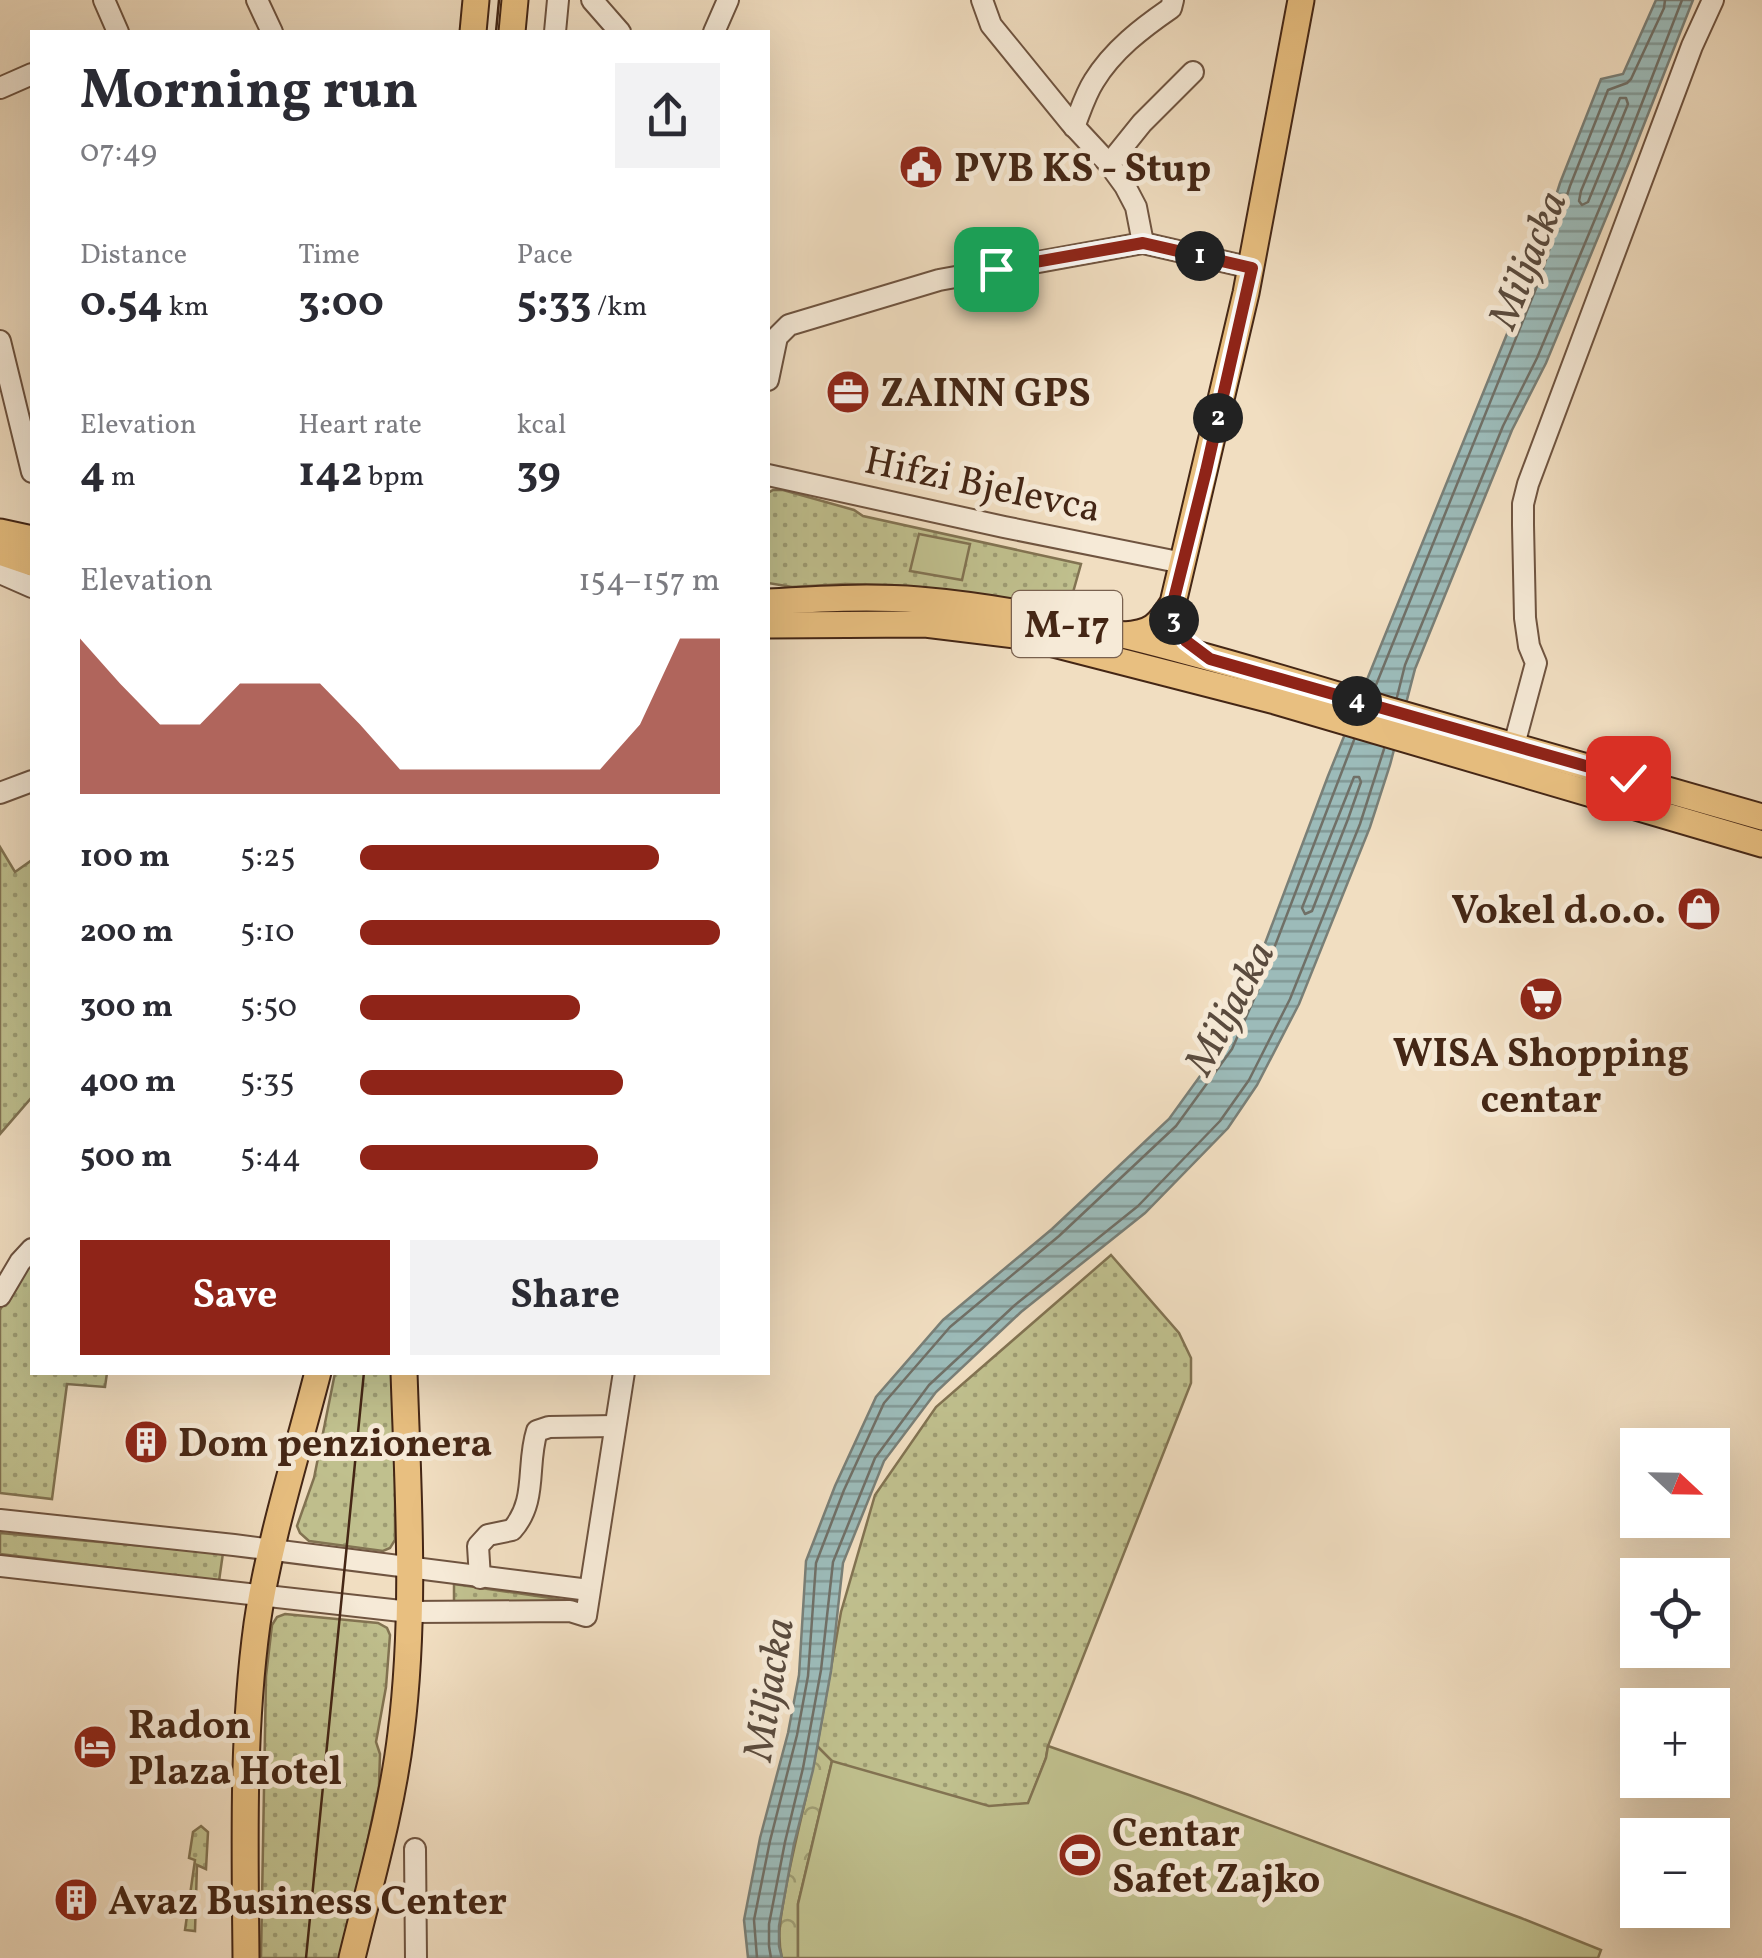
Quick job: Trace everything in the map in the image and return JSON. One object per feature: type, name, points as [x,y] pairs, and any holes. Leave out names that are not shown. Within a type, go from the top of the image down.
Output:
[{"type":"main road","points":[[473,30],[476,0]]},
{"type":"main road","points":[[512,30],[515,0]]},
{"type":"main road","points":[[1210,659],[1186,641],[1175,626],[1173,603],[1252,268],[1302,0]]},
{"type":"main road","points":[[0,532],[30,539]]},
{"type":"main road","points":[[0,552],[30,562]]},
{"type":"main road","name":"M-17","points":[[776,617],[920,600],[1120,635],[1210,659],[1348,710],[1762,844]]},
{"type":"main road","points":[[1120,635],[1149,631],[1173,603]]},
{"type":"main road","name":"M-17","points":[[776,617],[925,624],[1022,636],[1210,684],[1348,710]]},
{"type":"main road","name":"M-17","points":[[1425,733],[1514,745],[1762,818]]},
{"type":"main road","points":[[246,1958],[250,1696],[262,1596],[317,1375]]},
{"type":"main road","points":[[352,1958],[397,1761],[405,1692],[410,1612],[404,1375]]},
{"type":"street","points":[[104,0],[117,30]]},
{"type":"street","points":[[257,0],[271,30]]},
{"type":"street","points":[[555,30],[558,0]]},
{"type":"street","points":[[592,0],[618,30]]},
{"type":"street","points":[[715,30],[728,0]]},
{"type":"street","points":[[982,0],[991,26],[1125,186],[1136,207],[1143,243]]},
{"type":"street","points":[[1074,127],[1092,84],[1113,55],[1144,26],[1171,8],[1173,0]]},
{"type":"street","points":[[1514,745],[1536,662],[1525,618],[1522,525],[1528,484],[1692,46],[1713,0]]},
{"type":"street","points":[[1109,164],[1142,123],[1193,72]]},
{"type":"street","points":[[0,88],[30,75]]},
{"type":"street","points":[[770,371],[777,338],[789,325],[939,280],[1143,243],[1252,268]]},
{"type":"street","points":[[0,341],[30,464]]},
{"type":"street","name":"Hifzi Bjelevca","points":[[770,476],[1183,563]]},
{"type":"street","points":[[0,573],[30,586]]},
{"type":"street","points":[[0,793],[30,782]]},
{"type":"street","points":[[0,1296],[30,1251]]},
{"type":"street","points":[[0,1566],[410,1612],[570,1611],[586,1616],[624,1375]]},
{"type":"street","points":[[480,1578],[478,1546],[488,1535],[512,1530],[524,1515],[530,1499],[538,1431],[549,1427],[615,1426]]},
{"type":"street","points":[[0,1520],[589,1590]]},
{"type":"street","points":[[415,1849],[416,1958]]},
{"type":"green space","points":[[783,490],[863,516],[1081,564],[1068,610],[892,585],[792,587],[770,583],[770,492]]},
{"type":"green space","points":[[919,534],[970,544],[962,580],[910,571]]},
{"type":"green space","points":[[0,847],[15,872],[30,861],[30,1099],[0,1134]]},
{"type":"green space","points":[[1111,1255],[1179,1333],[1191,1358],[1191,1383],[1048,1746],[1031,1797],[1035,1799],[798,1958],[832,1762],[817,1746],[841,1612],[875,1495],[936,1407]]},
{"type":"green space","points":[[30,1266],[30,1375],[107,1375],[105,1387],[67,1384],[52,1499],[0,1493],[0,1310]]},
{"type":"green space","points":[[335,1375],[395,1375],[395,1540],[390,1548],[383,1551],[309,1541],[300,1533],[297,1526],[314,1478]]},
{"type":"green space","points":[[0,1533],[223,1553],[219,1581],[0,1554]]},
{"type":"green space","points":[[454,1584],[564,1600],[563,1604],[454,1601]]},
{"type":"green space","points":[[285,1614],[378,1623],[390,1635],[376,1742],[380,1754],[379,1786],[343,1958],[261,1958],[266,1676],[272,1625]]},
{"type":"green space","points":[[817,1746],[832,1761],[798,1904],[798,1958],[782,1958],[783,1905]]},
{"type":"green space","name":"Centar Safet Zajko","points":[[1048,1746],[1521,1918],[1601,1950],[1598,1958],[798,1958],[798,1904],[832,1761],[989,1806],[1028,1803]]},
{"type":"green space","points":[[201,1826],[208,1832],[206,1869],[197,1865],[195,1931],[185,1930],[195,1860],[189,1858],[193,1832]]},
{"type":"water","points":[[1656,0],[1693,0],[1546,363],[1512,430],[1415,669],[1370,827],[1299,1004],[1257,1085],[1228,1128],[1145,1213],[1021,1312],[936,1392],[884,1461],[843,1563],[831,1671],[779,1926],[782,1958],[748,1958],[744,1920],[799,1675],[806,1561],[876,1397],[943,1320],[1052,1229],[1169,1119],[1224,1043],[1530,277],[1560,183],[1601,79],[1623,74]]},
{"type":"tram line","points":[[496,30],[499,0]]},
{"type":"tram line","points":[[306,1958],[364,1375]]},
{"type":"place","name":"PVB KS - Stup","points":[[921,167]]},
{"type":"place","name":"ZAINN GPS","points":[[848,392]]},
{"type":"place","name":"Vokel d.o.o.","points":[[1699,909]]},
{"type":"place","name":"WISA Shopping centar","points":[[1541,999]]},
{"type":"place","name":"Dom penzionera","points":[[146,1442]]},
{"type":"place","name":"Radon Plaza Hotel","points":[[95,1747]]},
{"type":"place","name":"Centar Safet Zajko","points":[[1080,1855]]},
{"type":"place","name":"Avaz Business Center","points":[[76,1900]]},
{"type":"route","points":[[996,269],[1143,243],[1252,268],[1173,603],[1175,626],[1186,641],[1210,659],[1628,778]]},
{"type":"water label","name":"Miljacka","points":[[1526,259]]},
{"type":"water label","name":"Miljacka","points":[[1228,1007]]},
{"type":"water label","name":"Miljacka","points":[[767,1689]]}]
